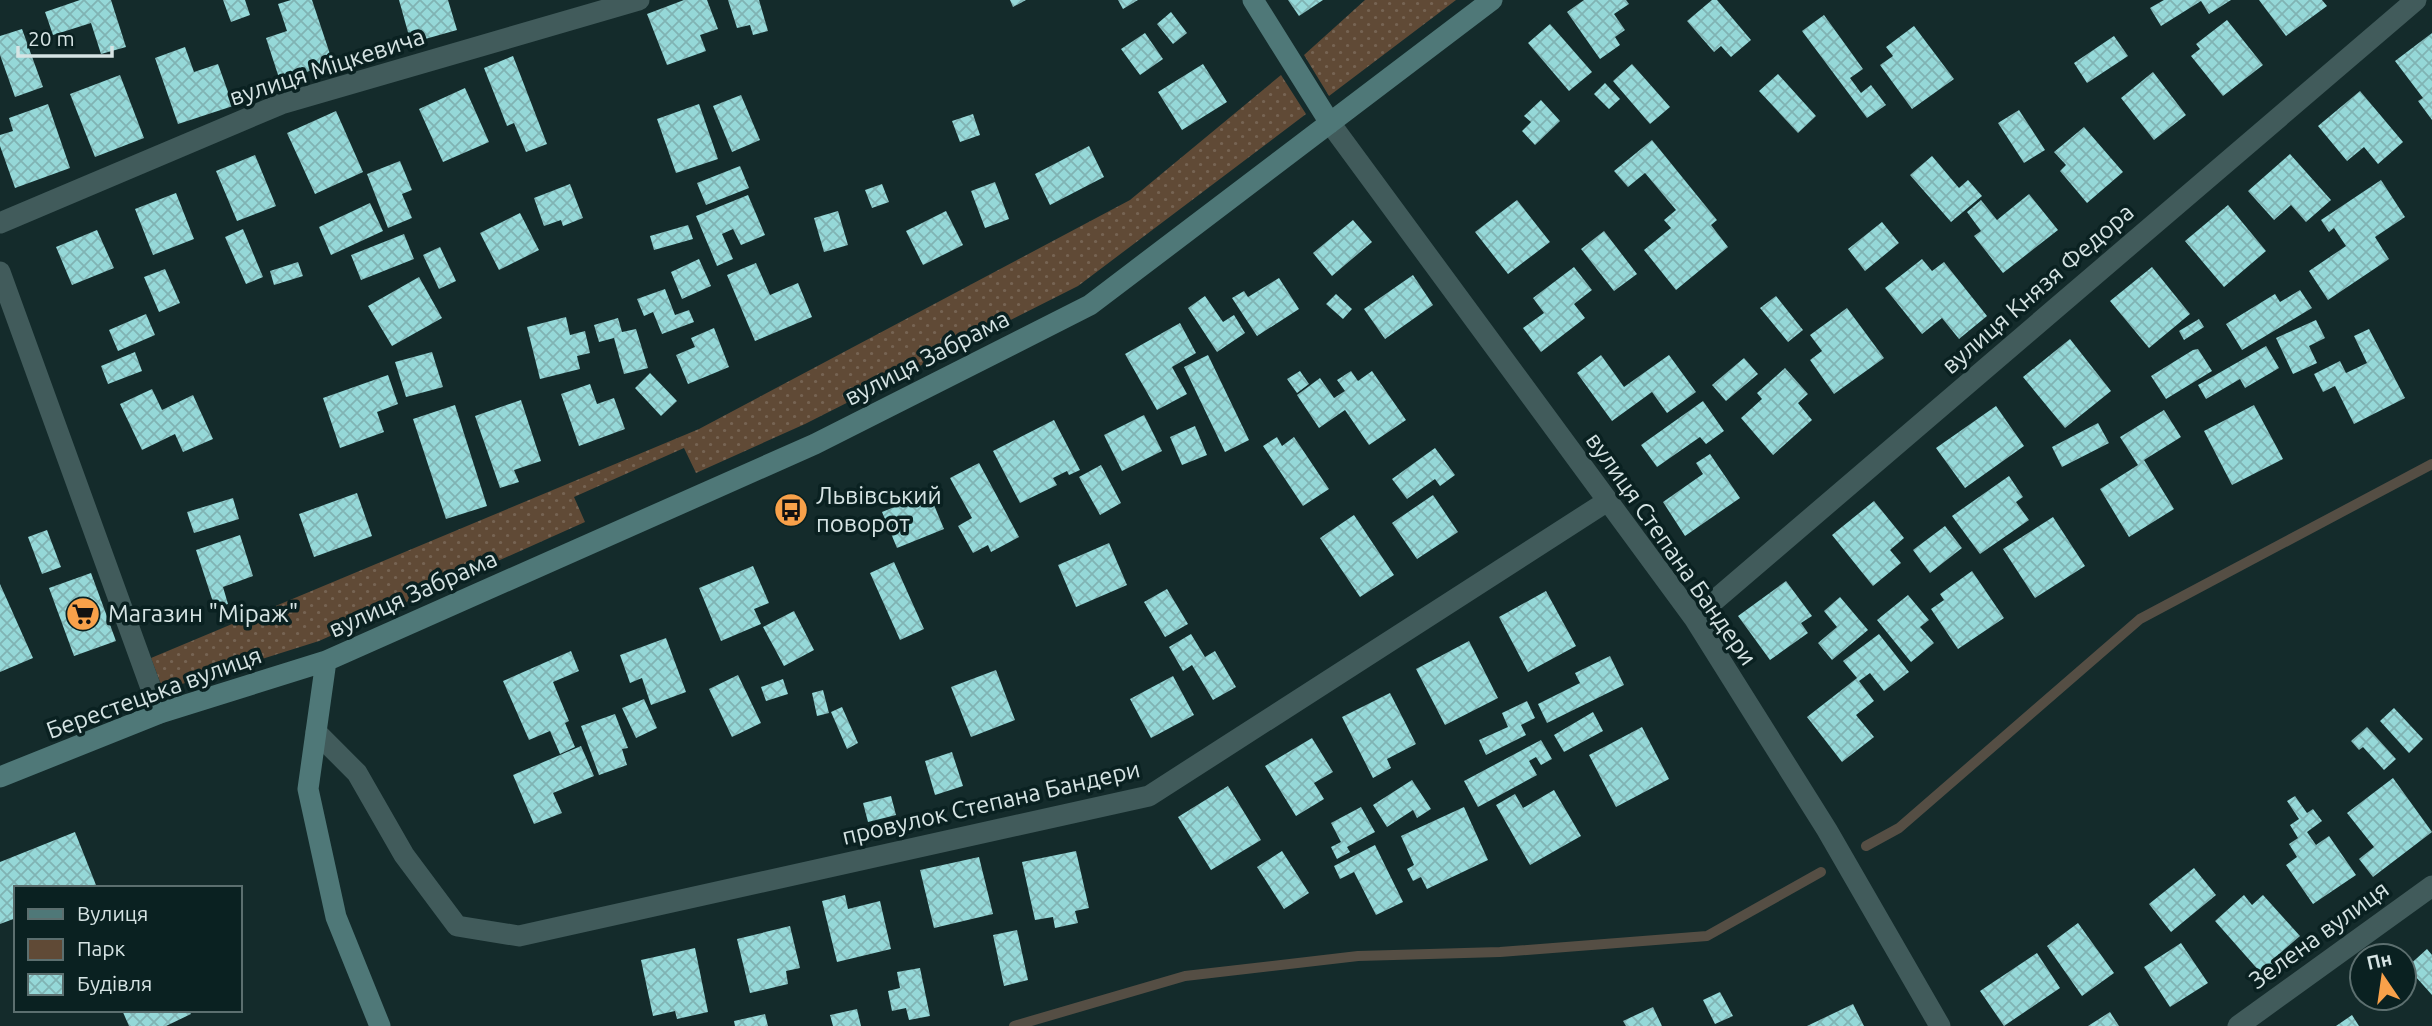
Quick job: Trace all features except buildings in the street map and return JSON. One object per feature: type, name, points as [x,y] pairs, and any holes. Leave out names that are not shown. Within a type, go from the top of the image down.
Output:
[{"type":"main road","points":[[1253,0],[1330,123]]},
{"type":"main road","name":"вулиця Забрама","points":[[326,661],[815,444],[1090,305],[1492,0]]},
{"type":"main road","points":[[326,661],[308,789],[336,918],[380,1026]]},
{"type":"main road","name":"Берестецька вулиця","points":[[0,777],[160,713],[326,661]]},
{"type":"street","name":"вулиця Міцкевича","points":[[0,223],[281,104],[639,0]]},
{"type":"street","name":"вулиця Князя Федора","points":[[1693,618],[2416,0]]},
{"type":"street","name":"вулиця Степана Бандери","points":[[1330,123],[1693,618],[1827,830],[1940,1026]]},
{"type":"street","points":[[0,272],[160,713]]},
{"type":"street","name":"провулок Степана Бандери","points":[[316,733],[357,774],[404,855],[457,926],[519,936],[1149,796],[1606,502]]},
{"type":"street","name":"Зелена вулиця","points":[[2238,1026],[2432,886]]},
{"type":"green space","points":[[1365,0],[1456,0],[1329,96],[1304,55]]},
{"type":"green space","points":[[1281,75],[1306,114],[1078,286],[805,424],[696,473],[684,448],[574,497],[585,522],[319,641],[163,690],[151,658],[699,429],[1130,200]]},
{"type":"waterway","points":[[1866,846],[1899,828],[2140,619],[2432,464]]},
{"type":"waterway","points":[[1014,1026],[1185,976],[1358,956],[1500,952],[1707,936],[1821,872]]},
{"type":"place","name":"Львівський поворот","points":[[791,510]]},
{"type":"place","name":"Магазин \"Міраж\"","points":[[83,614]]}]
